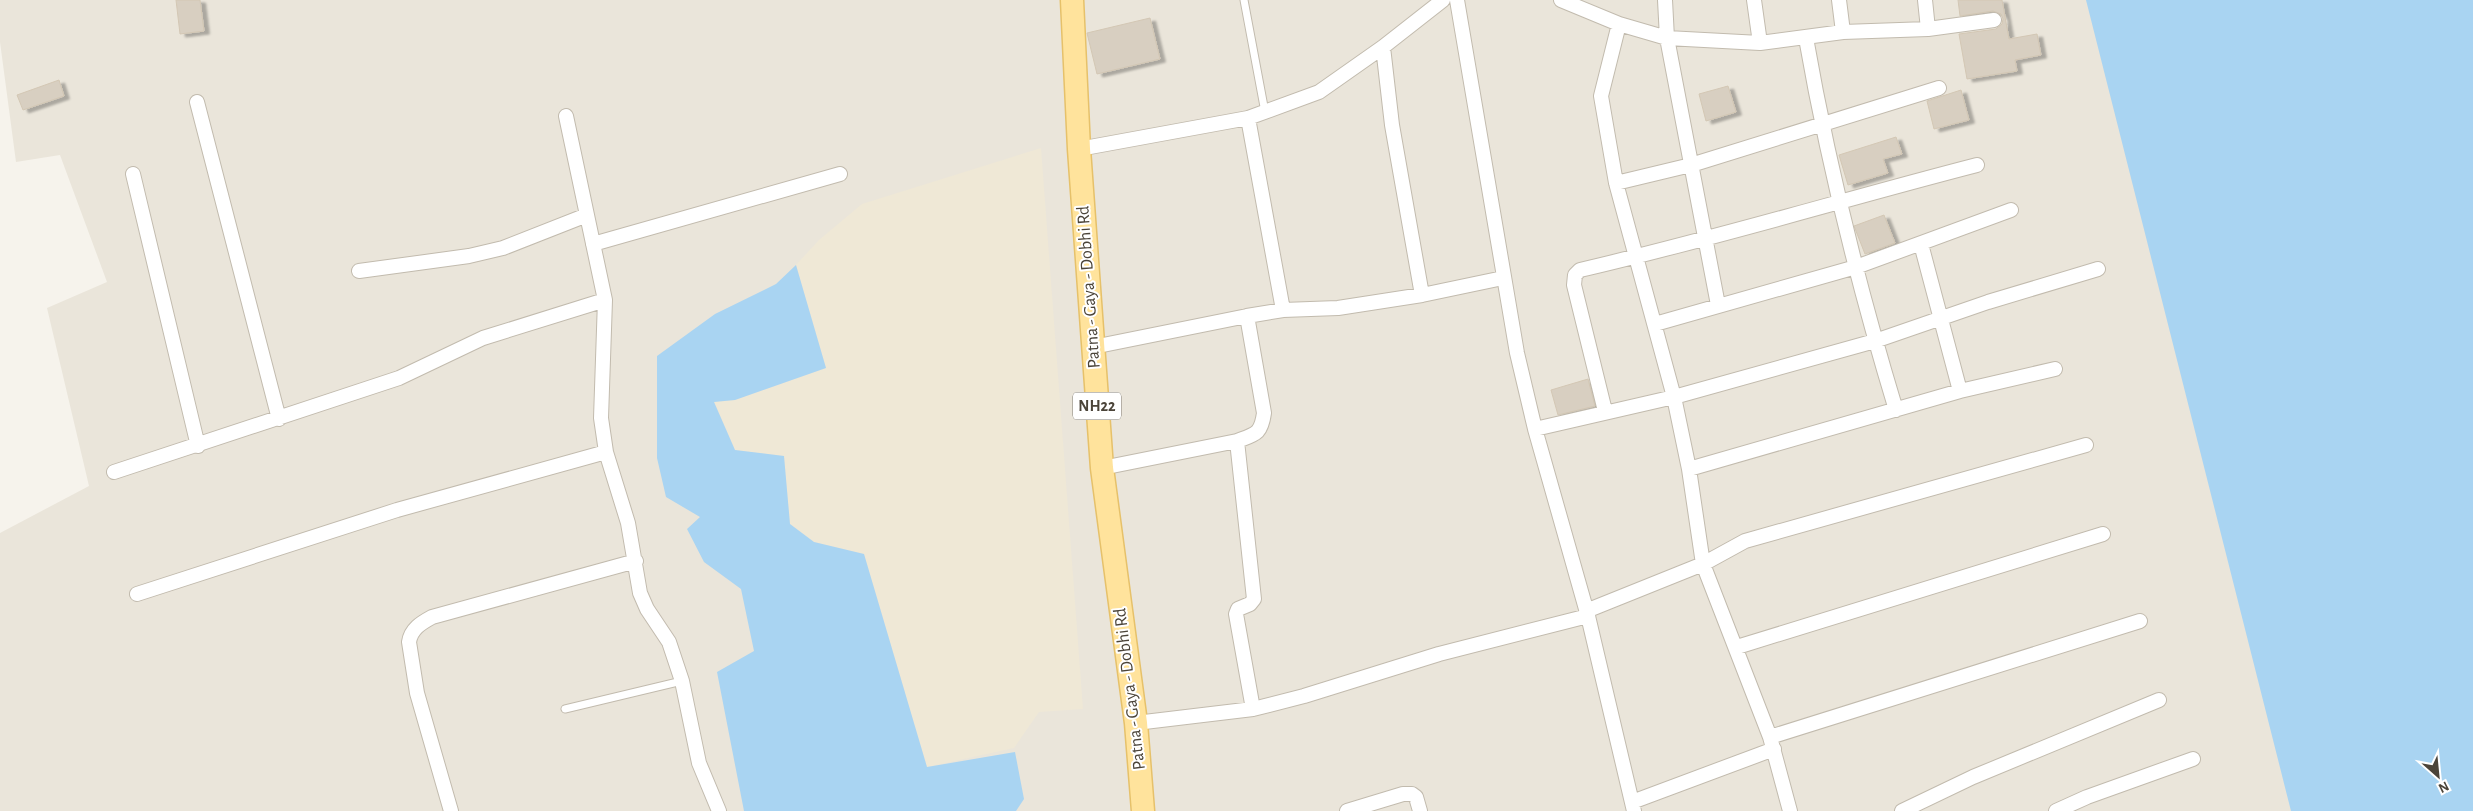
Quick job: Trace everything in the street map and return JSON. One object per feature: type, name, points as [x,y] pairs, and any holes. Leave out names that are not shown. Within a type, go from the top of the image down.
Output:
[{"type":"main road","name":"Patna - Gaya - Dobhi Rd","points":[[1072,0],[1079,149],[1102,468],[1136,724],[1143,811]]},
{"type":"street","points":[[1079,149],[1248,118],[1319,92],[1383,47],[1443,0]]},
{"type":"street","points":[[1457,0],[1517,353],[1535,429],[1587,614],[1633,806],[1772,743],[2140,621]]},
{"type":"street","points":[[1561,0],[1618,24],[1667,38],[1760,43],[1843,32],[1928,29],[1994,20]]},
{"type":"street","points":[[1665,0],[1667,38],[1718,304]]},
{"type":"street","points":[[1754,0],[1760,43]]},
{"type":"street","points":[[1840,0],[1843,32]]},
{"type":"street","points":[[1924,0],[1928,29]]},
{"type":"street","points":[[1618,24],[1601,96],[1616,183],[1674,397],[1689,469],[1703,564],[1737,648],[1772,743],[1790,811]]},
{"type":"street","points":[[1806,38],[1821,124],[1838,201],[1875,341],[1896,410]]},
{"type":"street","points":[[1383,47],[1392,126],[1422,295]]},
{"type":"street","points":[[1616,183],[1691,165],[1939,88]]},
{"type":"street","points":[[197,102],[279,420]]},
{"type":"street","points":[[566,116],[605,300],[601,418],[606,452],[628,523],[644,602],[669,642],[682,681],[699,763],[719,811]]},
{"type":"street","points":[[1248,118],[1283,310]]},
{"type":"street","points":[[1605,411],[1574,285],[1575,276],[1580,270],[1706,239],[1838,201],[1977,165]]},
{"type":"street","points":[[133,174],[198,446]]},
{"type":"street","points":[[592,244],[840,174]]},
{"type":"street","points":[[1654,324],[1718,304],[1856,267],[2010,210]]},
{"type":"street","points":[[359,271],[469,256],[503,248],[587,215]]},
{"type":"street","points":[[1921,244],[1960,391]]},
{"type":"street","points":[[1535,429],[1605,411],[1674,397],[1875,341],[1988,302],[2098,269]]},
{"type":"street","points":[[1093,347],[1247,316],[1283,310],[1338,308],[1422,295],[1503,278]]},
{"type":"street","points":[[114,472],[279,420],[399,378],[492,335],[605,300]]},
{"type":"street","points":[[1102,468],[1237,441],[1257,434],[1262,426],[1264,413],[1247,316]]},
{"type":"street","points":[[1689,469],[1960,391],[2055,369]]},
{"type":"street","points":[[1237,441],[1254,599],[1250,604],[1238,609],[1236,614],[1253,709]]},
{"type":"street","points":[[1136,724],[1253,709],[1304,696],[1439,654],[1587,614],[1703,564],[1745,541],[2086,445]]},
{"type":"street","points":[[137,594],[397,510],[606,452]]},
{"type":"street","points":[[1737,648],[2103,534]]},
{"type":"street","points":[[451,811],[417,693],[409,642],[410,635],[418,625],[432,617],[636,561]]},
{"type":"street","points":[[1902,811],[1973,777],[2159,700]]},
{"type":"street","points":[[2056,811],[2087,797],[2193,759]]},
{"type":"street","points":[[1348,811],[1403,794],[1412,794],[1416,797],[1420,811]]},
{"type":"lane","points":[[1244,0],[1265,112]]},
{"type":"lane","points":[[565,709],[682,681]]},
{"type":"shaded area","points":[[0,0],[2090,0],[2294,811],[0,811],[0,533],[89,486],[47,308],[107,282],[60,155],[16,162],[0,42]]},
{"type":"shaded area","points":[[1041,148],[1083,709],[1039,712],[1014,748],[927,767],[864,554],[814,542],[790,524],[784,456],[735,450],[714,401],[735,400],[826,368],[796,265],[819,240],[862,204]]},
{"type":"water","points":[[2086,0],[2473,0],[2473,811],[2291,811]]},
{"type":"water","points":[[796,265],[826,368],[735,400],[714,402],[735,450],[784,456],[790,524],[814,542],[864,554],[927,767],[1015,752],[1024,799],[1016,811],[744,811],[717,672],[754,651],[741,589],[704,562],[687,529],[700,517],[666,497],[657,458],[657,356],[715,314],[776,284]]},
{"type":"building","points":[[176,0],[200,0],[204,31],[180,34]]},
{"type":"building","points":[[1958,0],[2002,0],[2009,39],[2037,34],[2041,55],[2015,60],[2017,71],[1967,79],[1959,34],[1996,29],[2002,24],[2003,19],[2001,14],[1993,11],[1960,16]]},
{"type":"building","points":[[1150,18],[1160,59],[1097,74],[1087,33]]},
{"type":"building","points":[[59,80],[64,96],[23,110],[17,95]]},
{"type":"building","points":[[1728,86],[1736,112],[1706,121],[1699,94]]},
{"type":"building","points":[[1961,90],[1969,120],[1934,129],[1927,101]]},
{"type":"building","points":[[1896,137],[1902,154],[1883,159],[1888,173],[1848,185],[1839,155]]},
{"type":"building","points":[[1884,215],[1895,243],[1865,254],[1854,226]]},
{"type":"building","points":[[1588,379],[1595,406],[1558,415],[1551,390]]}]
